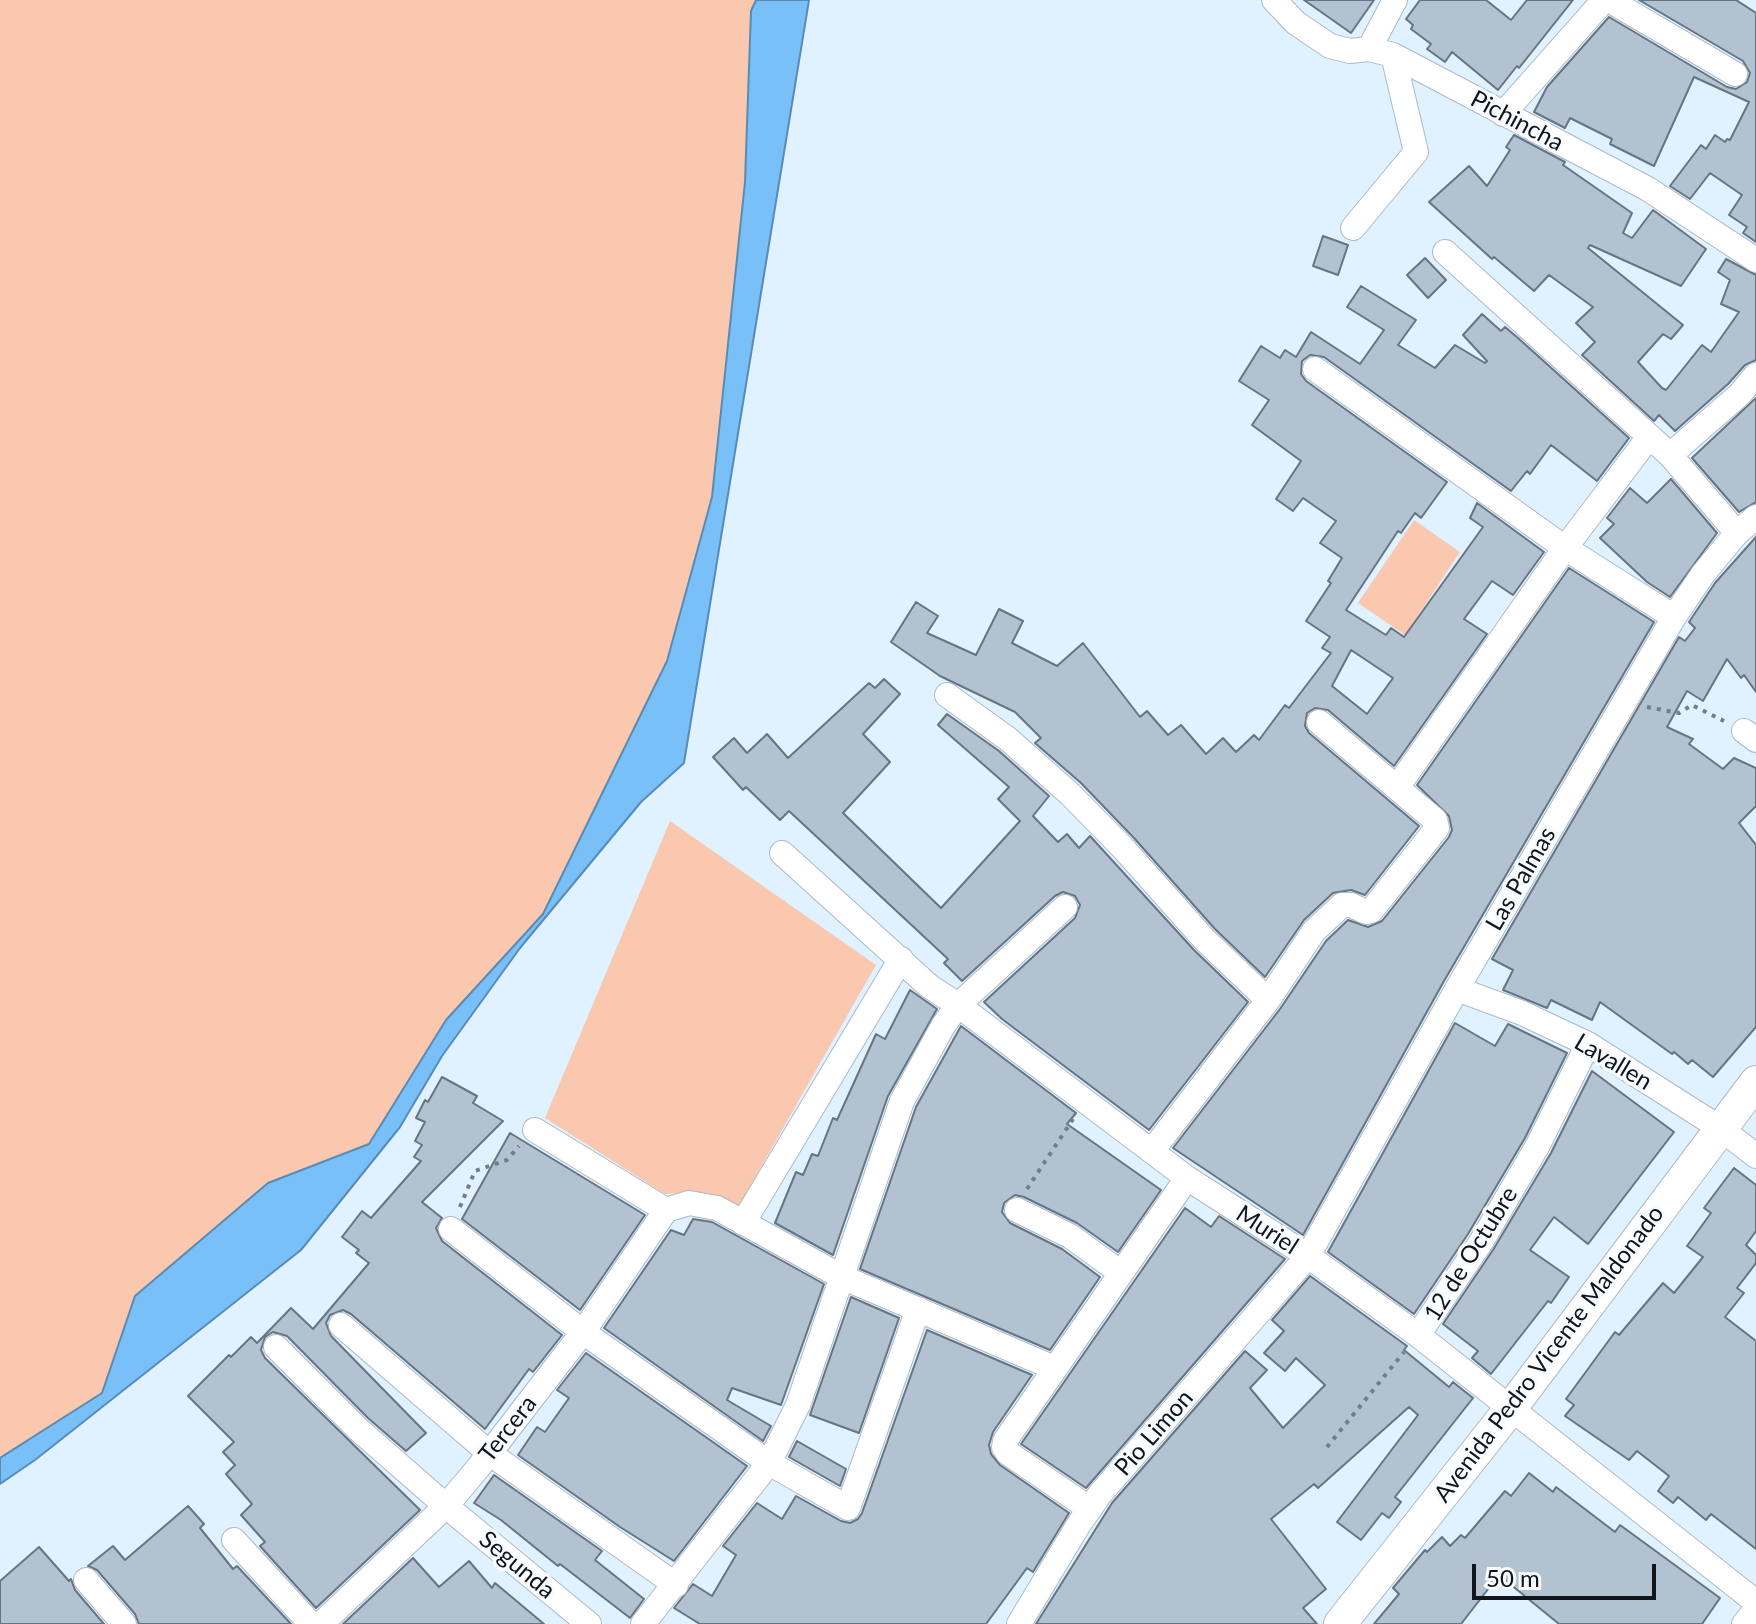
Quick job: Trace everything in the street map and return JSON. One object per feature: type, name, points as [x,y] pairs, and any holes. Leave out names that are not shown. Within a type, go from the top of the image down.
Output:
[{"type":"main road","name":"Avenida Pedro Vicente Maldonado","points":[[1340,1624],[1511,1408],[1756,1082]]},
{"type":"street","name":"Pichincha","points":[[1274,0],[1296,23],[1330,46],[1350,51],[1369,49],[1393,55],[1648,189],[1756,260]]},
{"type":"street","points":[[1369,49],[1395,0]]},
{"type":"street","points":[[1503,114],[1606,0],[1735,74]]},
{"type":"street","points":[[1353,228],[1416,152],[1393,55]]},
{"type":"street","points":[[1445,252],[1747,525]]},
{"type":"street","points":[[1315,369],[1565,548],[1674,617]]},
{"type":"street","points":[[1670,455],[1739,395],[1756,375]]},
{"type":"street","points":[[1398,786],[1565,548],[1649,437]]},
{"type":"street","name":"Las Palmas","points":[[1308,1256],[1457,989],[1674,617],[1703,574],[1747,525]]},
{"type":"street","points":[[947,695],[1008,739],[1070,794],[1204,939],[1268,1000]]},
{"type":"street","points":[[1152,1151],[1268,1000],[1314,931],[1335,910],[1347,904],[1371,911],[1435,832],[1438,824],[1435,820],[1319,722]]},
{"type":"street","name":"Muriel","points":[[782,853],[929,986],[1187,1178],[1308,1256],[1418,1335],[1756,1602]]},
{"type":"street","points":[[643,1624],[769,1463],[798,1405],[902,1101],[943,1026],[958,1005],[1065,907]]},
{"type":"street","points":[[743,1223],[901,959]]},
{"type":"street","name":"Lavallen","points":[[1457,989],[1522,1013],[1588,1044],[1720,1128],[1756,1156]]},
{"type":"street","name":"12 de Octubre","points":[[1418,1335],[1481,1242],[1524,1169],[1588,1044]]},
{"type":"street","points":[[535,1130],[666,1210],[689,1203],[717,1208],[842,1277],[1054,1368]]},
{"type":"street","points":[[1090,1509],[1008,1453],[1004,1447],[1005,1441],[1187,1178]]},
{"type":"street","name":"Tercera","points":[[321,1624],[446,1506],[583,1332],[666,1210]]},
{"type":"street","points":[[1017,1210],[1070,1236],[1121,1273]]},
{"type":"street","points":[[451,1229],[583,1332],[769,1463],[848,1508],[918,1309]]},
{"type":"street","name":"Pio Limon","points":[[1019,1624],[1090,1509],[1308,1256]]},
{"type":"street","points":[[341,1325],[489,1453],[676,1585]]},
{"type":"street","name":"Segunda","points":[[276,1347],[358,1429],[589,1624]]},
{"type":"street","points":[[234,1540],[311,1624]]},
{"type":"street","points":[[86,1580],[124,1624]]},
{"type":"street","points":[[1744,1624],[1756,1609]]},
{"type":"path","points":[[1624,702],[1679,713],[1692,705],[1750,735]]},
{"type":"path","points":[[1017,1210],[1029,1185],[1085,1101]]},
{"type":"path","points":[[451,1229],[475,1171],[507,1160],[535,1130]]},
{"type":"path","name":"12 de Octubre","points":[[1327,1447],[1418,1335]]},
{"type":"shaded area","points":[[0,0],[756,0],[751,11],[745,182],[712,497],[667,661],[543,914],[446,1020],[369,1144],[268,1183],[135,1296],[102,1393],[0,1458]]},
{"type":"shaded area","points":[[1414,520],[1460,552],[1405,635],[1358,603]]},
{"type":"shaded area","points":[[670,821],[876,965],[737,1209],[700,1192],[665,1194],[545,1118]]},
{"type":"water","points":[[756,0],[809,0],[684,763],[641,802],[520,948],[442,1056],[400,1127],[301,1250],[35,1460],[0,1484],[0,1458],[102,1393],[135,1296],[268,1183],[369,1144],[446,1020],[543,914],[667,661],[712,497],[745,182],[751,11]]},
{"type":"building","points":[[1304,0],[1374,0],[1351,33]]},
{"type":"building","points":[[1420,0],[1486,0],[1511,20],[1527,0],[1573,0],[1498,90],[1452,52],[1445,62],[1427,49],[1431,44],[1411,29],[1413,25],[1406,19]]},
{"type":"building","points":[[1639,0],[1736,0],[1756,13],[1756,242],[1743,233],[1747,227],[1729,215],[1742,195],[1710,173],[1690,199],[1670,186],[1701,145],[1706,149],[1715,135],[1725,142],[1730,140],[1749,102],[1694,77],[1654,166],[1610,144],[1612,139],[1570,118],[1565,128],[1534,112],[1547,87],[1609,17],[1727,87],[1736,89],[1747,82],[1750,73],[1743,61]]},
{"type":"building","points":[[1514,135],[1565,162],[1563,165],[1632,213],[1623,233],[1632,238],[1653,210],[1706,249],[1681,286],[1590,245],[1588,248],[1683,325],[1671,339],[1663,334],[1638,362],[1662,388],[1666,390],[1702,345],[1711,352],[1739,312],[1721,304],[1730,280],[1718,272],[1726,259],[1756,275],[1756,360],[1745,365],[1675,431],[1659,415],[1654,421],[1582,355],[1595,342],[1576,323],[1593,307],[1549,275],[1534,291],[1494,257],[1492,259],[1429,202],[1469,166],[1487,186],[1510,150],[1506,147]]},
{"type":"building","points":[[1323,236],[1348,245],[1338,275],[1313,266]]},
{"type":"building","points":[[1425,258],[1446,280],[1428,298],[1407,275]]},
{"type":"building","points":[[1361,286],[1416,320],[1398,345],[1435,368],[1455,345],[1485,363],[1487,361],[1463,335],[1482,314],[1501,331],[1505,327],[1629,438],[1597,481],[1551,445],[1530,474],[1527,471],[1511,491],[1324,357],[1310,355],[1302,361],[1301,374],[1306,381],[1447,482],[1421,518],[1415,513],[1401,533],[1398,531],[1346,610],[1386,635],[1391,628],[1404,637],[1483,527],[1470,518],[1477,503],[1544,552],[1513,595],[1492,581],[1464,619],[1487,634],[1394,766],[1328,710],[1315,708],[1307,713],[1305,726],[1309,733],[1419,826],[1365,895],[1351,890],[1333,893],[1304,920],[1265,977],[1215,929],[1081,783],[1035,743],[1041,738],[1015,712],[940,676],[891,642],[916,602],[938,616],[927,633],[976,655],[999,609],[1023,621],[1012,643],[1057,666],[1083,643],[1140,717],[1147,711],[1168,735],[1181,725],[1206,754],[1223,738],[1236,752],[1254,735],[1259,740],[1285,705],[1289,708],[1331,653],[1322,648],[1330,637],[1306,621],[1331,583],[1328,581],[1342,558],[1320,543],[1336,521],[1303,498],[1293,511],[1276,499],[1301,461],[1252,425],[1269,400],[1239,381],[1261,346],[1280,358],[1285,350],[1296,357],[1311,332],[1360,364],[1384,330],[1347,307]],"holes":[[[1351,650],[1393,678],[1367,714],[1332,686]]]},
{"type":"building","points":[[1756,398],[1756,502],[1739,512],[1692,458]]},
{"type":"building","points":[[1671,479],[1717,533],[1670,597],[1647,582],[1600,538],[1614,524],[1607,518],[1630,488],[1647,503]]},
{"type":"building","points":[[1756,537],[1756,692],[1727,659],[1703,701],[1687,691],[1667,727],[1693,739],[1689,744],[1723,769],[1734,758],[1756,768],[1756,806],[1739,823],[1756,845],[1756,1027],[1713,1077],[1692,1060],[1688,1064],[1674,1052],[1672,1054],[1600,1002],[1592,1020],[1551,1000],[1547,1008],[1503,990],[1513,970],[1492,959],[1679,637],[1685,641],[1695,628],[1689,622],[1715,583]]},
{"type":"building","points":[[1569,568],[1654,622],[1444,981],[1303,1235],[1173,1148],[1280,1009],[1326,941],[1348,920],[1368,927],[1382,921],[1449,837],[1452,830],[1449,816],[1417,785]]},
{"type":"building","points":[[884,679],[900,694],[863,734],[890,762],[843,813],[941,908],[1020,821],[998,799],[1009,787],[938,725],[947,714],[999,751],[1049,796],[1033,816],[1058,842],[1067,834],[1079,848],[1090,836],[1194,950],[1248,1002],[1149,1130],[984,1002],[1075,918],[1080,905],[1075,896],[1063,892],[1055,896],[962,981],[944,963],[948,959],[789,811],[780,820],[746,787],[743,790],[713,757],[734,738],[747,753],[767,734],[788,758],[869,683],[875,688]]},
{"type":"building","points":[[910,990],[937,1009],[888,1096],[833,1255],[775,1223],[796,1172],[803,1175],[812,1154],[818,1156],[833,1118],[837,1120],[876,1034],[885,1039]]},
{"type":"building","points":[[1455,1023],[1495,1046],[1508,1024],[1567,1053],[1525,1138],[1468,1234],[1414,1314],[1328,1252]]},
{"type":"building","points":[[961,1026],[1076,1113],[1067,1124],[1161,1190],[1118,1252],[1077,1223],[1024,1197],[1015,1195],[1004,1203],[1002,1212],[1010,1223],[1062,1249],[1100,1277],[1050,1350],[860,1269],[916,1107]]},
{"type":"building","points":[[1592,1071],[1674,1132],[1588,1244],[1554,1217],[1530,1250],[1569,1277],[1491,1374],[1472,1358],[1478,1351],[1443,1324],[1493,1250],[1551,1153]]},
{"type":"building","points":[[442,1077],[477,1096],[473,1103],[503,1121],[422,1202],[442,1218],[436,1228],[442,1241],[562,1335],[533,1372],[529,1369],[485,1429],[351,1314],[343,1310],[330,1315],[326,1323],[331,1336],[426,1433],[406,1451],[368,1418],[287,1336],[273,1332],[265,1337],[261,1350],[265,1358],[420,1510],[316,1608],[260,1546],[265,1542],[241,1515],[252,1504],[226,1474],[235,1465],[223,1452],[234,1442],[188,1396],[229,1355],[231,1357],[251,1337],[257,1343],[291,1308],[313,1329],[369,1263],[356,1253],[359,1250],[342,1237],[362,1211],[371,1218],[421,1161],[414,1157],[422,1145],[415,1141],[425,1122],[416,1118]]},
{"type":"building","points":[[510,1133],[645,1215],[580,1310],[462,1219]]},
{"type":"building","points":[[1734,1168],[1756,1185],[1756,1231],[1746,1245],[1756,1255],[1756,1263],[1737,1288],[1744,1293],[1725,1317],[1756,1341],[1756,1549],[1711,1514],[1706,1520],[1678,1497],[1673,1503],[1658,1491],[1669,1476],[1637,1451],[1629,1460],[1565,1416],[1574,1405],[1566,1399],[1615,1332],[1619,1335],[1663,1283],[1674,1293],[1703,1257],[1687,1246],[1711,1213],[1704,1208]]},
{"type":"building","points":[[1185,1208],[1211,1227],[1219,1216],[1285,1259],[1086,1488],[1021,1444]]},
{"type":"building","points":[[693,1219],[712,1222],[824,1284],[781,1405],[732,1388],[727,1400],[771,1426],[763,1441],[604,1328],[671,1230],[684,1235]]},
{"type":"building","points":[[1310,1276],[1407,1346],[1404,1350],[1449,1387],[1453,1382],[1473,1398],[1395,1497],[1401,1502],[1389,1518],[1382,1513],[1361,1540],[1337,1522],[1418,1415],[1409,1407],[1318,1488],[1314,1484],[1271,1519],[1326,1589],[1303,1608],[1317,1624],[1036,1624],[1112,1503],[1245,1351],[1267,1370],[1250,1388],[1283,1428],[1325,1385],[1296,1358],[1285,1371],[1264,1353],[1284,1331],[1272,1320]]},
{"type":"building","points":[[851,1297],[899,1318],[859,1433],[810,1415]]},
{"type":"building","points":[[927,1330],[1032,1375],[993,1432],[989,1445],[991,1454],[1000,1465],[1069,1513],[1033,1572],[1027,1568],[986,1624],[700,1624],[674,1608],[693,1584],[712,1596],[736,1555],[723,1546],[757,1503],[782,1519],[796,1496],[841,1521],[850,1523],[858,1519]]},
{"type":"building","points":[[586,1353],[747,1466],[674,1561],[518,1455],[537,1427],[545,1432],[569,1398],[557,1390]]},
{"type":"building","points":[[797,1441],[846,1469],[840,1486],[789,1457]]},
{"type":"building","points":[[1529,1473],[1553,1492],[1556,1487],[1615,1532],[1620,1525],[1720,1598],[1702,1624],[1559,1624],[1499,1575],[1461,1624],[1374,1624],[1399,1594],[1393,1588],[1425,1550],[1427,1552],[1442,1537],[1450,1546],[1461,1535],[1465,1538],[1505,1491],[1511,1496]]},
{"type":"building","points":[[494,1475],[602,1551],[595,1560],[644,1599],[630,1618],[474,1503]]},
{"type":"building","points":[[188,1506],[204,1524],[200,1528],[233,1569],[237,1566],[291,1624],[139,1624],[135,1614],[97,1570],[88,1566],[113,1546],[125,1560]]},
{"type":"building","points":[[39,1547],[69,1581],[71,1579],[75,1590],[104,1624],[0,1624],[0,1581]]},
{"type":"building","points":[[413,1558],[439,1587],[469,1561],[492,1588],[495,1583],[544,1624],[343,1624]]}]
